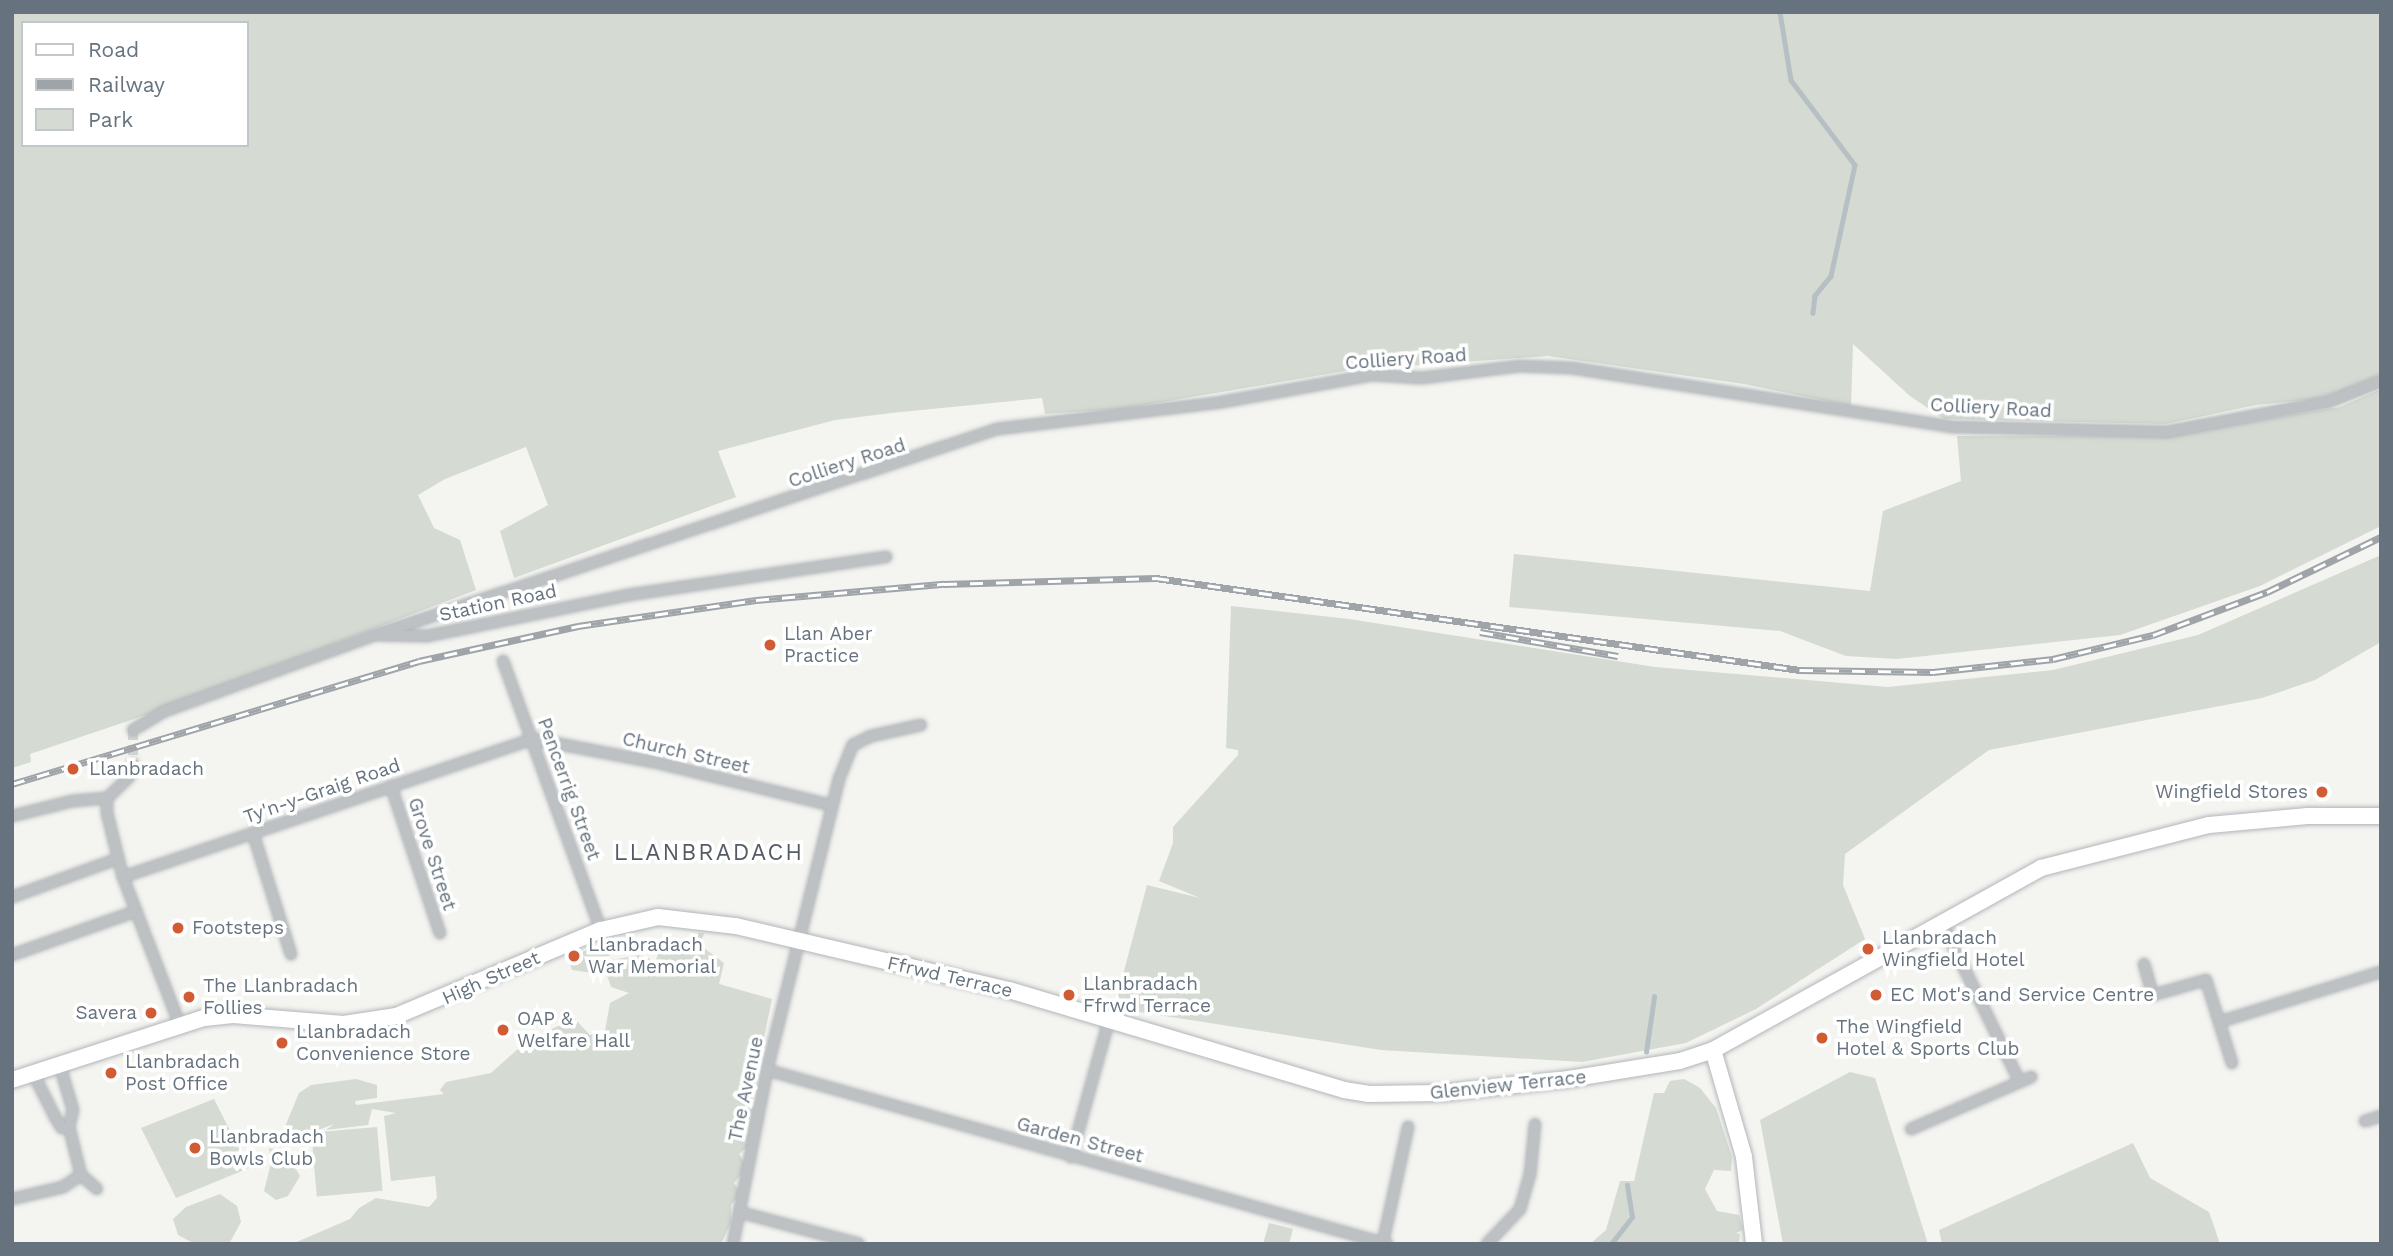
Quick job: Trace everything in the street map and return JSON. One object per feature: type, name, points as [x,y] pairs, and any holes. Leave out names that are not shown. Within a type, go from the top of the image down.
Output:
[{"type":"street","name":"Colliery Road","points":[[375,635],[997,429],[1222,402],[1372,375],[1422,378],[1520,366],[1572,368],[1952,427],[2166,432],[2328,402],[2381,381]]},
{"type":"street","name":"Station Road","points":[[132,730],[165,711],[375,635],[427,636],[628,595],[886,557]]},
{"type":"street","name":"Pencerrig Street","points":[[503,661],[601,930]]},
{"type":"street","name":"The Avenue","points":[[733,1244],[767,1070],[831,805],[853,745],[871,736],[922,725]]},
{"type":"street","name":"Ty'n-y-Graig Road","points":[[123,877],[533,739]]},
{"type":"street","name":"Church Street","points":[[533,739],[654,762],[831,805]]},
{"type":"street","points":[[12,816],[74,801],[107,798],[129,777],[133,764]]},
{"type":"street","name":"Grove Street","points":[[391,786],[440,933]]},
{"type":"street","points":[[107,798],[117,859],[179,1023]]},
{"type":"street","name":"Glenview Terrace","points":[[1104,1019],[1307,1082],[1367,1094],[1442,1093],[1622,1073],[1713,1050],[1941,921],[2041,868],[2164,833],[2308,816],[2381,816]]},
{"type":"street","points":[[253,833],[291,954]]},
{"type":"street","points":[[12,897],[117,859]]},
{"type":"street","points":[[12,955],[136,911]]},
{"type":"street","name":"High Street","points":[[12,1080],[179,1023],[233,1015],[344,1024],[396,1016],[601,930],[659,917],[736,926],[798,942]]},
{"type":"street","points":[[1911,1129],[2025,1079],[1941,921]]},
{"type":"street","name":"Ffrwd Terrace","points":[[798,942],[1009,990],[1104,1019]]},
{"type":"street","points":[[2144,964],[2153,995],[2206,980],[2232,1063]]},
{"type":"street","points":[[2220,1022],[2381,972]]},
{"type":"street","points":[[1071,1157],[1104,1019]]},
{"type":"street","points":[[1713,1050],[1744,1157],[1754,1244]]},
{"type":"street","points":[[59,1063],[73,1110],[69,1127],[81,1175],[97,1189]]},
{"type":"street","name":"Garden Street","points":[[767,1070],[1385,1243]]},
{"type":"street","points":[[33,1073],[62,1128],[69,1127]]},
{"type":"street","points":[[2365,1121],[2381,1116]]},
{"type":"street","points":[[1487,1244],[1520,1209],[1530,1175],[1535,1124]]},
{"type":"street","points":[[1385,1243],[1408,1127]]},
{"type":"street","points":[[12,1199],[63,1187],[81,1175]]},
{"type":"street","points":[[739,1212],[859,1244]]},
{"type":"green space","points":[[12,12],[2381,12],[2381,375],[2326,398],[2256,405],[2166,424],[1944,419],[1910,396],[1853,344],[1851,406],[1744,384],[1548,356],[1351,370],[1121,409],[1045,414],[1042,398],[891,413],[835,420],[718,451],[736,497],[514,578],[500,531],[548,505],[526,447],[445,479],[418,495],[434,528],[460,540],[476,590],[149,714],[30,754],[31,762],[12,768]]},
{"type":"green space","points":[[2381,389],[2381,526],[2260,586],[2120,635],[1897,659],[1846,656],[1780,631],[1509,607],[1514,554],[1870,591],[1883,511],[1961,481],[1957,436],[2169,435],[2340,407]]},
{"type":"green space","points":[[2381,555],[2381,642],[2315,680],[2262,698],[1989,750],[1845,854],[1843,885],[1865,939],[1756,1009],[1686,1043],[1582,1062],[1381,1050],[1114,1008],[1147,885],[1200,898],[1159,881],[1173,843],[1173,827],[1238,755],[1238,750],[1226,748],[1231,606],[1349,619],[1655,667],[1888,687],[2053,670],[2198,635]]},
{"type":"green space","points":[[695,933],[704,933],[700,945],[724,963],[719,984],[772,999],[751,1100],[746,1107],[755,1107],[752,1143],[739,1154],[747,1167],[734,1183],[741,1194],[731,1205],[731,1223],[721,1244],[292,1244],[350,1219],[359,1208],[376,1198],[429,1207],[437,1198],[435,1176],[391,1181],[384,1116],[396,1113],[372,1109],[368,1125],[326,1130],[334,1124],[277,1146],[299,1093],[311,1085],[356,1079],[377,1085],[377,1098],[355,1101],[356,1105],[444,1094],[440,1090],[446,1082],[491,1073],[528,1040],[539,1041],[546,1052],[547,1031],[575,1019],[590,1035],[605,1031],[610,1003],[629,993],[611,987],[606,972],[612,960],[639,955],[650,959],[654,966],[660,948],[687,940]]},
{"type":"green space","points":[[595,946],[610,949],[609,959],[593,973],[572,970],[568,959]]},
{"type":"green space","points":[[1850,1072],[1875,1078],[1928,1244],[1783,1244],[1760,1120]]},
{"type":"green space","points":[[1684,1079],[1700,1088],[1716,1108],[1732,1157],[1731,1171],[1714,1170],[1705,1189],[1717,1211],[1739,1215],[1743,1230],[1736,1233],[1740,1234],[1739,1244],[1590,1244],[1606,1230],[1620,1181],[1634,1181],[1654,1093],[1664,1093],[1670,1081]]},
{"type":"green space","name":"Llanbradach Bowls Club","points":[[214,1099],[249,1168],[176,1198],[141,1128]]},
{"type":"green space","points":[[377,1127],[383,1191],[317,1197],[311,1133]]},
{"type":"green space","points":[[2133,1143],[2150,1178],[2209,1212],[2220,1244],[1942,1244],[1939,1230]]},
{"type":"green space","points":[[269,1148],[287,1154],[300,1176],[288,1196],[276,1200],[264,1191],[271,1163]]},
{"type":"green space","points":[[220,1194],[237,1206],[241,1222],[229,1244],[195,1244],[178,1235],[173,1219],[186,1207]]},
{"type":"green space","points":[[1269,1223],[1293,1229],[1289,1244],[1263,1244]]},
{"type":"waterway","points":[[1780,12],[1791,80],[1855,165],[1831,276],[1815,296],[1813,313]]},
{"type":"waterway","points":[[1646,1052],[1654,997]]},
{"type":"waterway","points":[[1611,1244],[1632,1217],[1627,1185]]},
{"type":"tunnel","points":[[133,730],[133,764]]},
{"type":"railway","points":[[12,784],[419,661],[578,626],[756,600],[944,584],[1156,578],[1800,670],[1933,672],[2053,659],[2153,635],[2267,592],[2381,537]]},
{"type":"railway","points":[[1480,632],[1618,656]]},
{"type":"place","name":"Llan Aber Practice","points":[[770,645]]},
{"type":"place","name":"Llanbradach","points":[[73,769]]},
{"type":"place","name":"Wingfield Stores","points":[[2322,792]]},
{"type":"place","name":"Footsteps","points":[[178,928]]},
{"type":"place","name":"Llanbradach Wingfield Hotel","points":[[1868,949]]},
{"type":"place","name":"Llanbradach War Memorial","points":[[574,956]]},
{"type":"place","name":"Llanbradach Ffrwd Terrace","points":[[1069,995]]},
{"type":"place","name":"EC Mot's and Service Centre","points":[[1876,995]]},
{"type":"place","name":"The Llanbradach Follies","points":[[189,997]]},
{"type":"place","name":"Savera","points":[[151,1013]]},
{"type":"place","name":"OAP & Welfare Hall","points":[[503,1030]]},
{"type":"place","name":"The Wingfield Hotel & Sports Club","points":[[1822,1038]]},
{"type":"place","name":"Llanbradach Convenience Store","points":[[282,1043]]},
{"type":"place","name":"Llanbradach Post Office","points":[[111,1073]]},
{"type":"place","name":"Llanbradach Bowls Club","points":[[195,1148]]},
{"type":"district","name":"LLANBRADACH","points":[[709,853]]}]
